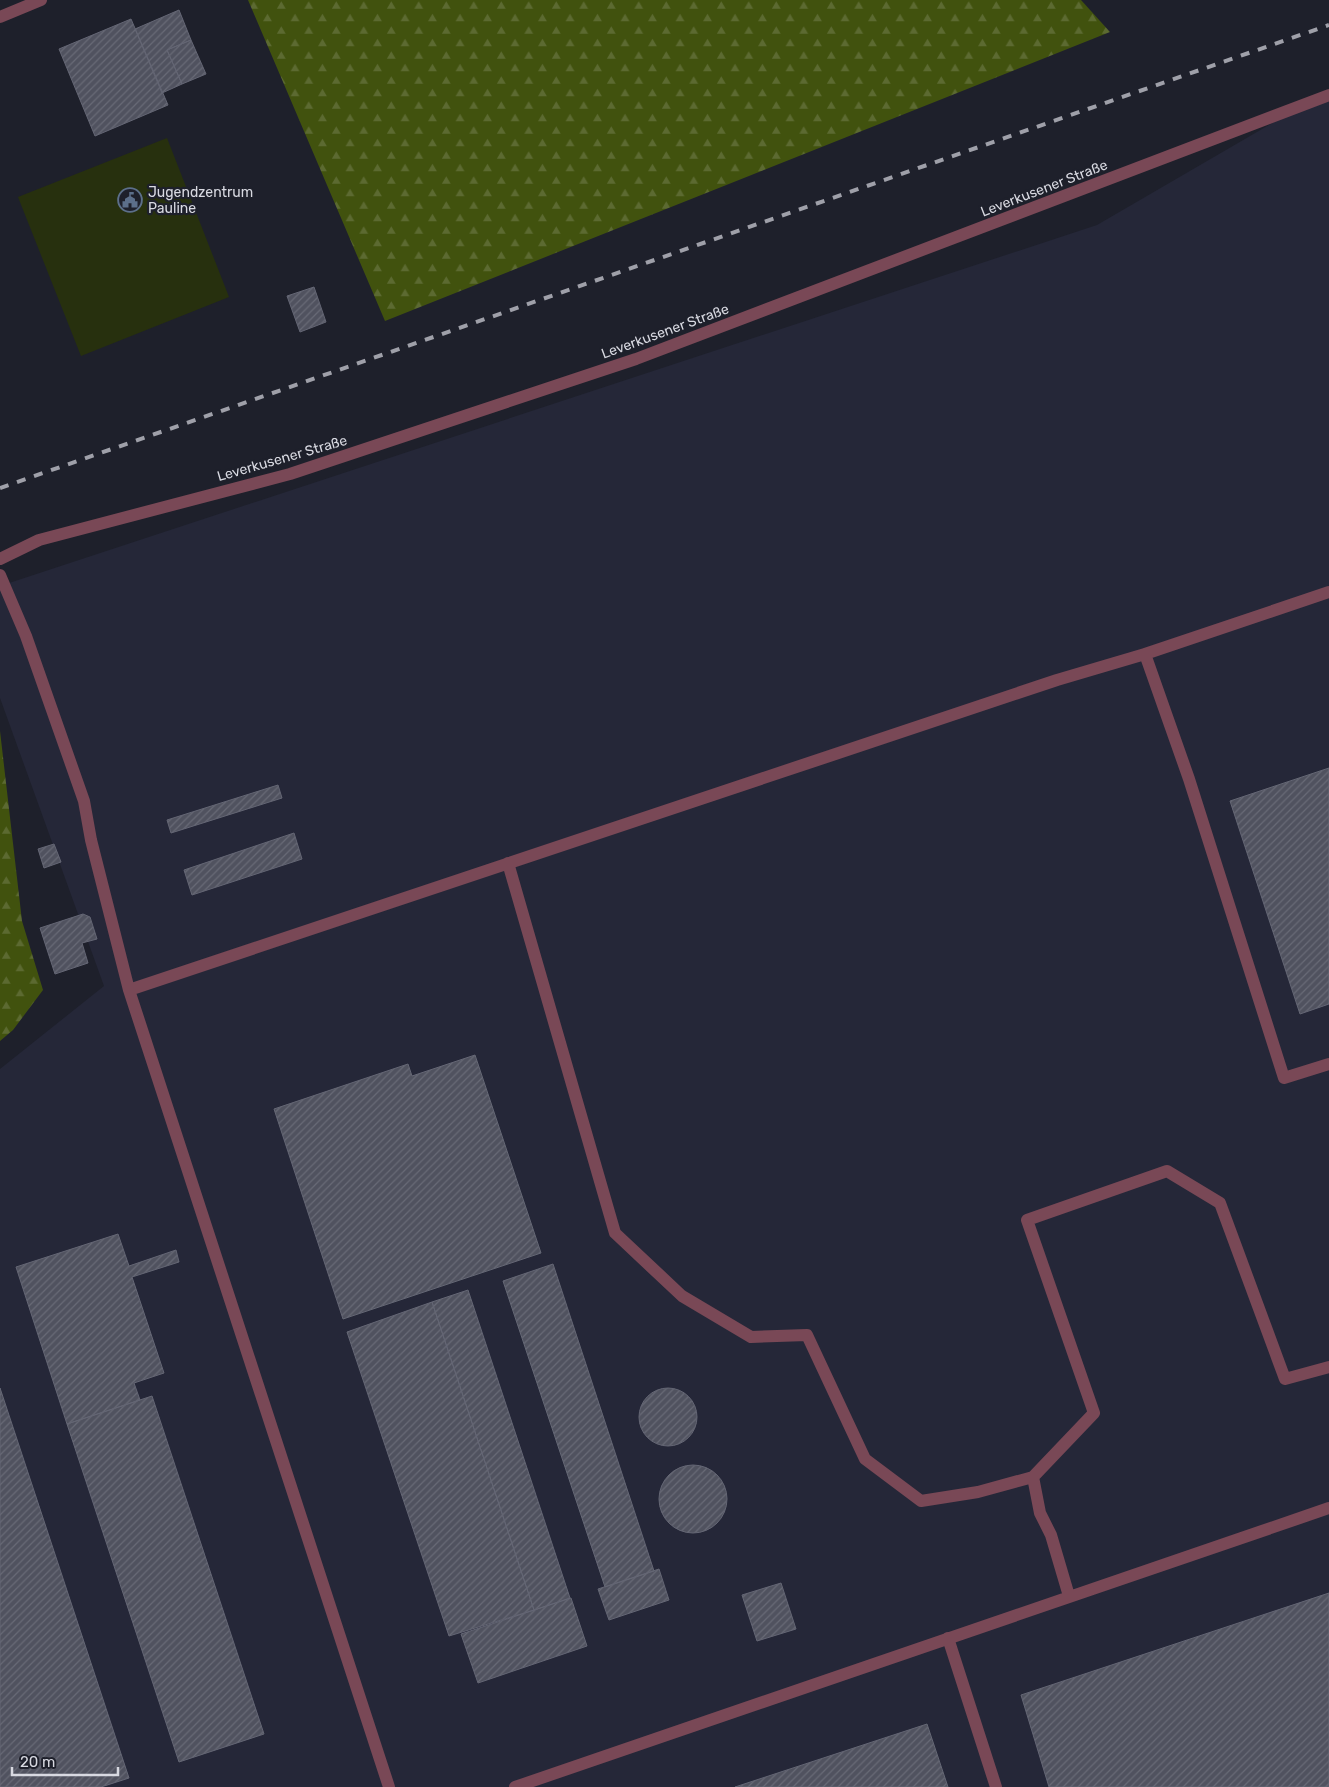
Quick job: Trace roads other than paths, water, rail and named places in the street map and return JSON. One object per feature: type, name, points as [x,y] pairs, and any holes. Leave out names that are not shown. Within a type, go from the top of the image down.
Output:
[{"type":"street","points":[[0,17],[40,0]]},
{"type":"street","name":"Leverkusener Straße","points":[[0,560],[39,540],[290,474],[636,359],[1329,95]]},
{"type":"street","points":[[0,575],[26,636],[84,801],[91,840],[129,990],[389,1787]]},
{"type":"street","points":[[129,990],[1057,680],[1145,654],[1329,592]]},
{"type":"street","points":[[1145,654],[1189,779],[1284,1078],[1329,1064]]},
{"type":"street","points":[[508,863],[615,1233],[682,1296],[752,1337],[808,1335],[866,1459],[921,1502],[978,1492],[1033,1477],[1094,1413],[1027,1220],[1167,1172],[1220,1203],[1284,1379],[1329,1367]]},
{"type":"street","points":[[1033,1477],[1040,1513],[1051,1535],[1069,1596]]},
{"type":"street","points":[[516,1787],[1329,1508]]},
{"type":"street","points":[[948,1638],[996,1787]]},
{"type":"railway","points":[[0,488],[1329,25]]},
{"type":"place","name":"Jugendzentrum Pauline","points":[[130,200]]}]
